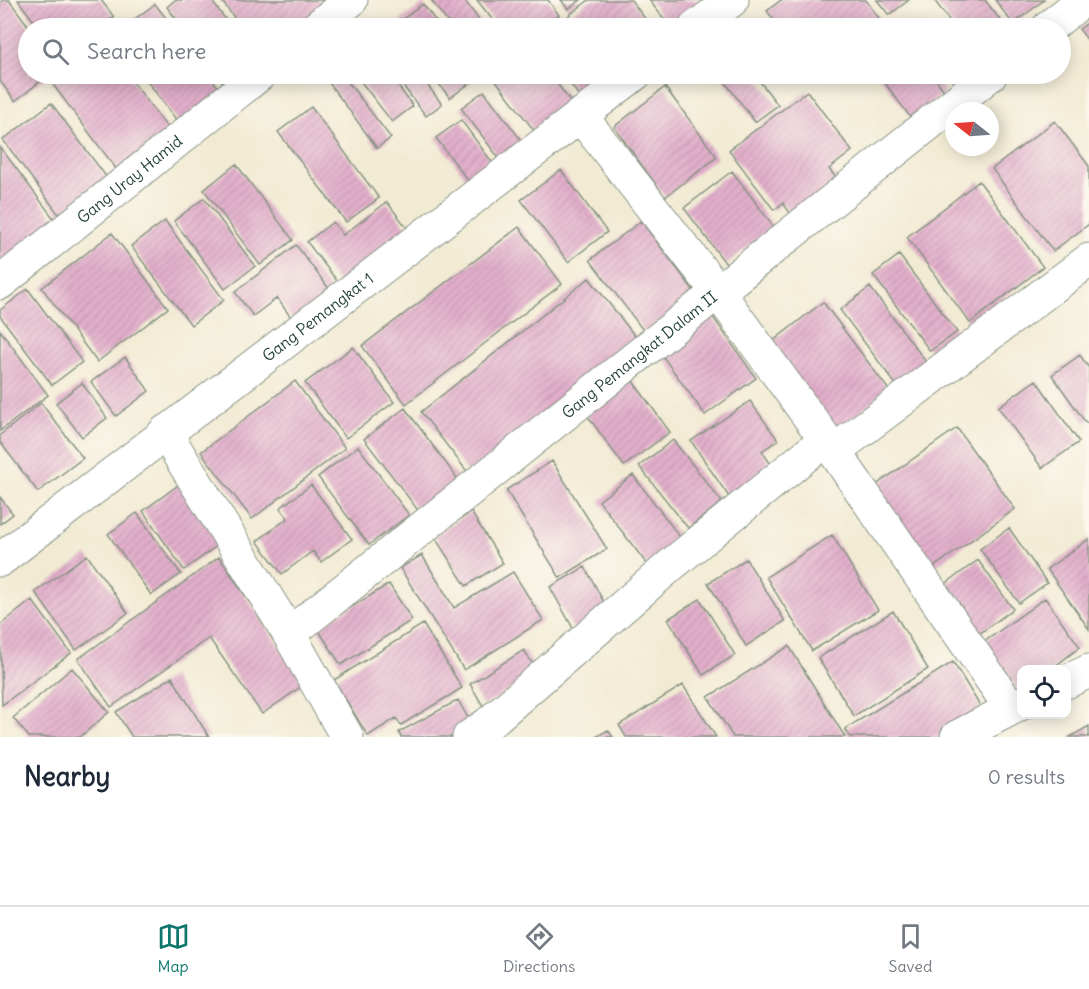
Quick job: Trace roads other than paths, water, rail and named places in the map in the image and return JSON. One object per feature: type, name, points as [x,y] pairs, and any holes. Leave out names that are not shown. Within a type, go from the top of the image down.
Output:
[{"type":"street","points":[[328,18],[351,0]]},
{"type":"street","points":[[708,18],[732,0]]},
{"type":"street","points":[[1060,18],[1083,0]]},
{"type":"street","name":"Gang Uray Hamid","points":[[0,283],[248,84]]},
{"type":"street","name":"Gang Pemangkat 1","points":[[0,560],[622,84]]},
{"type":"street","name":"Gang Pemangkat Dalam II","points":[[289,634],[978,84]]},
{"type":"street","points":[[580,115],[718,292],[1016,706],[957,737]]},
{"type":"street","points":[[469,737],[488,724],[671,565],[830,445],[1089,260]]},
{"type":"street","points":[[165,432],[289,634],[347,737]]},
{"type":"street","points":[[1071,680],[1089,671]]}]
